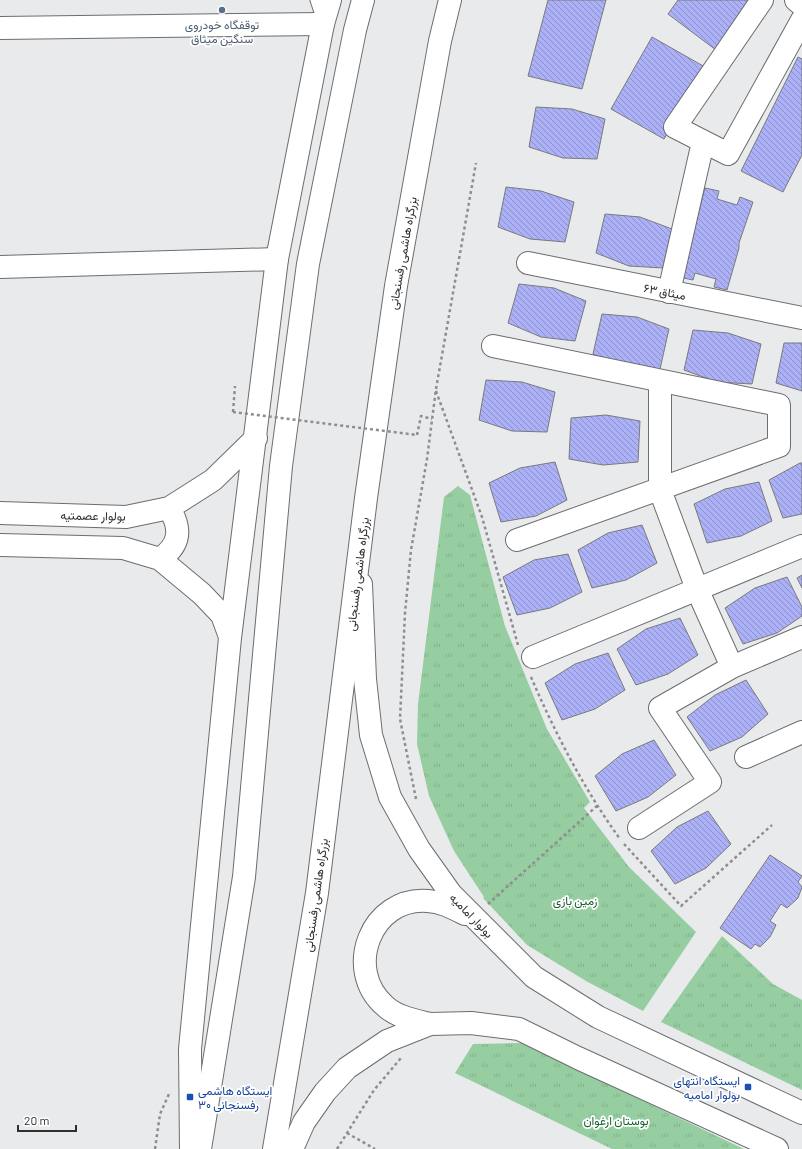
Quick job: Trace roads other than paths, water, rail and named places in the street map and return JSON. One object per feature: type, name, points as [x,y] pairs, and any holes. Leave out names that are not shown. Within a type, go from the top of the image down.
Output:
[{"type":"main road","points":[[191,1149],[190,1049],[230,638],[256,438],[277,258],[323,24],[330,0]]},
{"type":"main road","points":[[200,1149],[244,877],[281,466],[307,272],[355,30],[364,0]]},
{"type":"main road","name":"بزرگراه هاشمی رفسنجانی","points":[[274,1149],[317,893],[360,557],[366,498],[396,286],[440,41],[450,0]]},
{"type":"main road","points":[[762,0],[675,128],[728,154],[802,20]]},
{"type":"main road","points":[[796,0],[802,5]]},
{"type":"main road","points":[[0,28],[323,24]]},
{"type":"main road","points":[[669,292],[703,142]]},
{"type":"main road","points":[[0,267],[277,258]]},
{"type":"main road","name":"میثاق ۶۳","points":[[528,263],[802,318]]},
{"type":"main road","points":[[493,346],[660,382],[779,405],[779,446],[660,490],[517,540]]},
{"type":"main road","points":[[660,382],[660,490],[697,589],[732,667]]},
{"type":"main road","name":"بولوار عصمتیه","points":[[0,513],[126,517],[169,508],[213,480],[256,438]]},
{"type":"main road","points":[[160,559],[170,552],[176,542],[178,530],[175,519],[169,508]]},
{"type":"main road","points":[[0,545],[123,548],[160,559],[202,594],[222,615],[230,638]]},
{"type":"main road","points":[[527,660],[802,546]]},
{"type":"main road","name":"بولوار امامیه","points":[[360,557],[365,679],[371,735],[390,797],[419,849],[451,894],[478,913],[534,977],[598,1017],[802,1113]]},
{"type":"main road","points":[[638,828],[710,782],[660,708],[732,667],[802,637]]},
{"type":"main road","points":[[746,757],[802,732]]},
{"type":"main road","points":[[478,913],[439,902],[414,901],[402,905],[386,914],[374,928],[368,939],[364,957],[366,976],[377,998],[396,1014],[430,1024],[472,1023],[519,1029],[578,1058],[777,1149]]},
{"type":"main road","points":[[292,1149],[304,1122],[325,1092],[347,1068],[387,1041],[430,1024]]},
{"type":"lane","points":[[316,0],[323,24]]},
{"type":"place","name":"توقفگاه خودروی سنگین میثاق","points":[[222,10]]},
{"type":"place","name":"ایستگاه انتهای بولوار امامیه","points":[[748,1087]]},
{"type":"place","name":"ایستگاه هاشمی رفسنجانی ۳۰","points":[[190,1097]]},
{"type":"park label","name":"زمین بازی","points":[[575,900]]},
{"type":"park label","name":"بوستان ارغوان","points":[[616,1120]]}]
